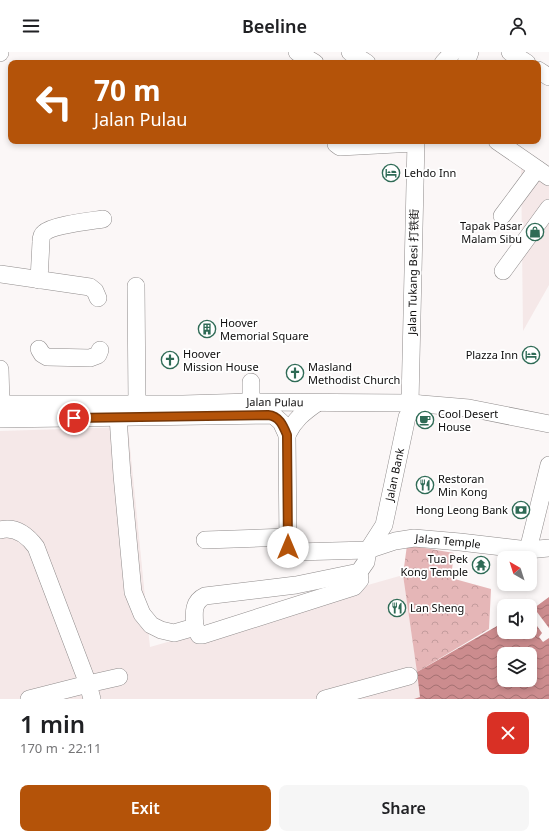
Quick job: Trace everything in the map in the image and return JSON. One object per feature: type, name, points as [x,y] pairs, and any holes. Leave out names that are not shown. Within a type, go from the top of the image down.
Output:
[{"type":"street","points":[[297,52],[310,60]]},
{"type":"street","points":[[350,52],[362,60]]},
{"type":"street","points":[[364,52],[376,60]]},
{"type":"street","points":[[446,60],[453,52]]},
{"type":"street","points":[[456,60],[463,52]]},
{"type":"street","points":[[510,52],[522,60]]},
{"type":"street","points":[[336,144],[340,147],[385,144]]},
{"type":"street","name":"Jalan Tukang Besi 打铁街","points":[[415,144],[415,404]]},
{"type":"street","points":[[501,144],[543,173],[502,216]]},
{"type":"street","points":[[503,271],[549,208]]},
{"type":"street","points":[[39,280],[41,242],[44,232],[52,228],[103,219]]},
{"type":"street","points":[[0,274],[90,287],[95,291],[98,298]]},
{"type":"street","points":[[136,286],[137,404]]},
{"type":"street","points":[[38,349],[47,357],[90,358],[98,355],[100,350]]},
{"type":"street","points":[[0,369],[0,409]]},
{"type":"street","points":[[251,382],[255,409],[273,415],[277,418],[287,435],[288,542]]},
{"type":"street","points":[[287,435],[291,426],[300,415],[317,403]]},
{"type":"street","name":"Jalan Pulau","points":[[0,409],[118,417],[255,409],[317,403],[382,403],[469,408],[549,424]]},
{"type":"street","points":[[382,403],[396,411],[405,424]]},
{"type":"street","name":"Jalan Pulau","points":[[0,409],[137,404],[255,409]]},
{"type":"street","name":"Jalan Bank","points":[[195,627],[199,635],[203,635],[354,587],[360,580],[359,572],[366,562],[368,550],[384,525],[405,424],[415,404]]},
{"type":"street","points":[[118,417],[133,592],[142,614],[151,624],[161,630],[174,633],[195,627],[195,607],[197,601],[206,596],[296,585],[359,572]]},
{"type":"street","points":[[528,550],[549,465]]},
{"type":"street","points":[[384,525],[395,541]]},
{"type":"street","points":[[0,530],[14,530],[23,534],[30,539],[36,547],[90,691]]},
{"type":"street","name":"Jalan Temple","points":[[206,540],[288,542],[291,551],[296,552],[368,550],[395,541],[414,538],[528,550],[549,548]]},
{"type":"street","points":[[325,699],[409,676]]},
{"type":"street","points":[[29,699],[90,691],[119,677]]},
{"type":"shaded area","name":"Tapak Pasar Malam Sibu","points":[[521,161],[549,180],[549,285],[523,331]]},
{"type":"shaded area","points":[[128,427],[150,647],[403,575],[421,697],[414,699],[0,699],[0,431]]},
{"type":"green space","points":[[407,545],[454,553],[451,578],[491,589],[489,629],[417,672],[403,575]]},
{"type":"water","points":[[549,597],[549,699],[414,699],[420,697],[417,672],[497,626],[497,639],[537,639],[537,606]]},
{"type":"pier","points":[[537,612],[549,628],[549,638],[543,642],[539,637],[542,633],[537,626]]},
{"type":"place","name":"Lehdo Inn","points":[[391,173]]},
{"type":"place","name":"Tapak Pasar Malam Sibu","points":[[535,232]]},
{"type":"place","name":"Hoover Memorial Square","points":[[207,329]]},
{"type":"place","name":"Plazza Inn","points":[[531,355]]},
{"type":"place","name":"Hoover Mission House","points":[[170,360]]},
{"type":"place","name":"Masland Methodist Church","points":[[295,373]]},
{"type":"place","name":"Cool Desert House","points":[[425,420]]},
{"type":"place","name":"Restoran Min Kong","points":[[425,485]]},
{"type":"place","name":"Hong Leong Bank","points":[[521,510]]},
{"type":"place","name":"Tua Pek Kong Temple","points":[[481,565]]},
{"type":"place","name":"Lan Sheng","points":[[397,608]]},
{"type":"route","points":[[74,418],[273,415],[281,422],[287,435],[288,547]]}]
